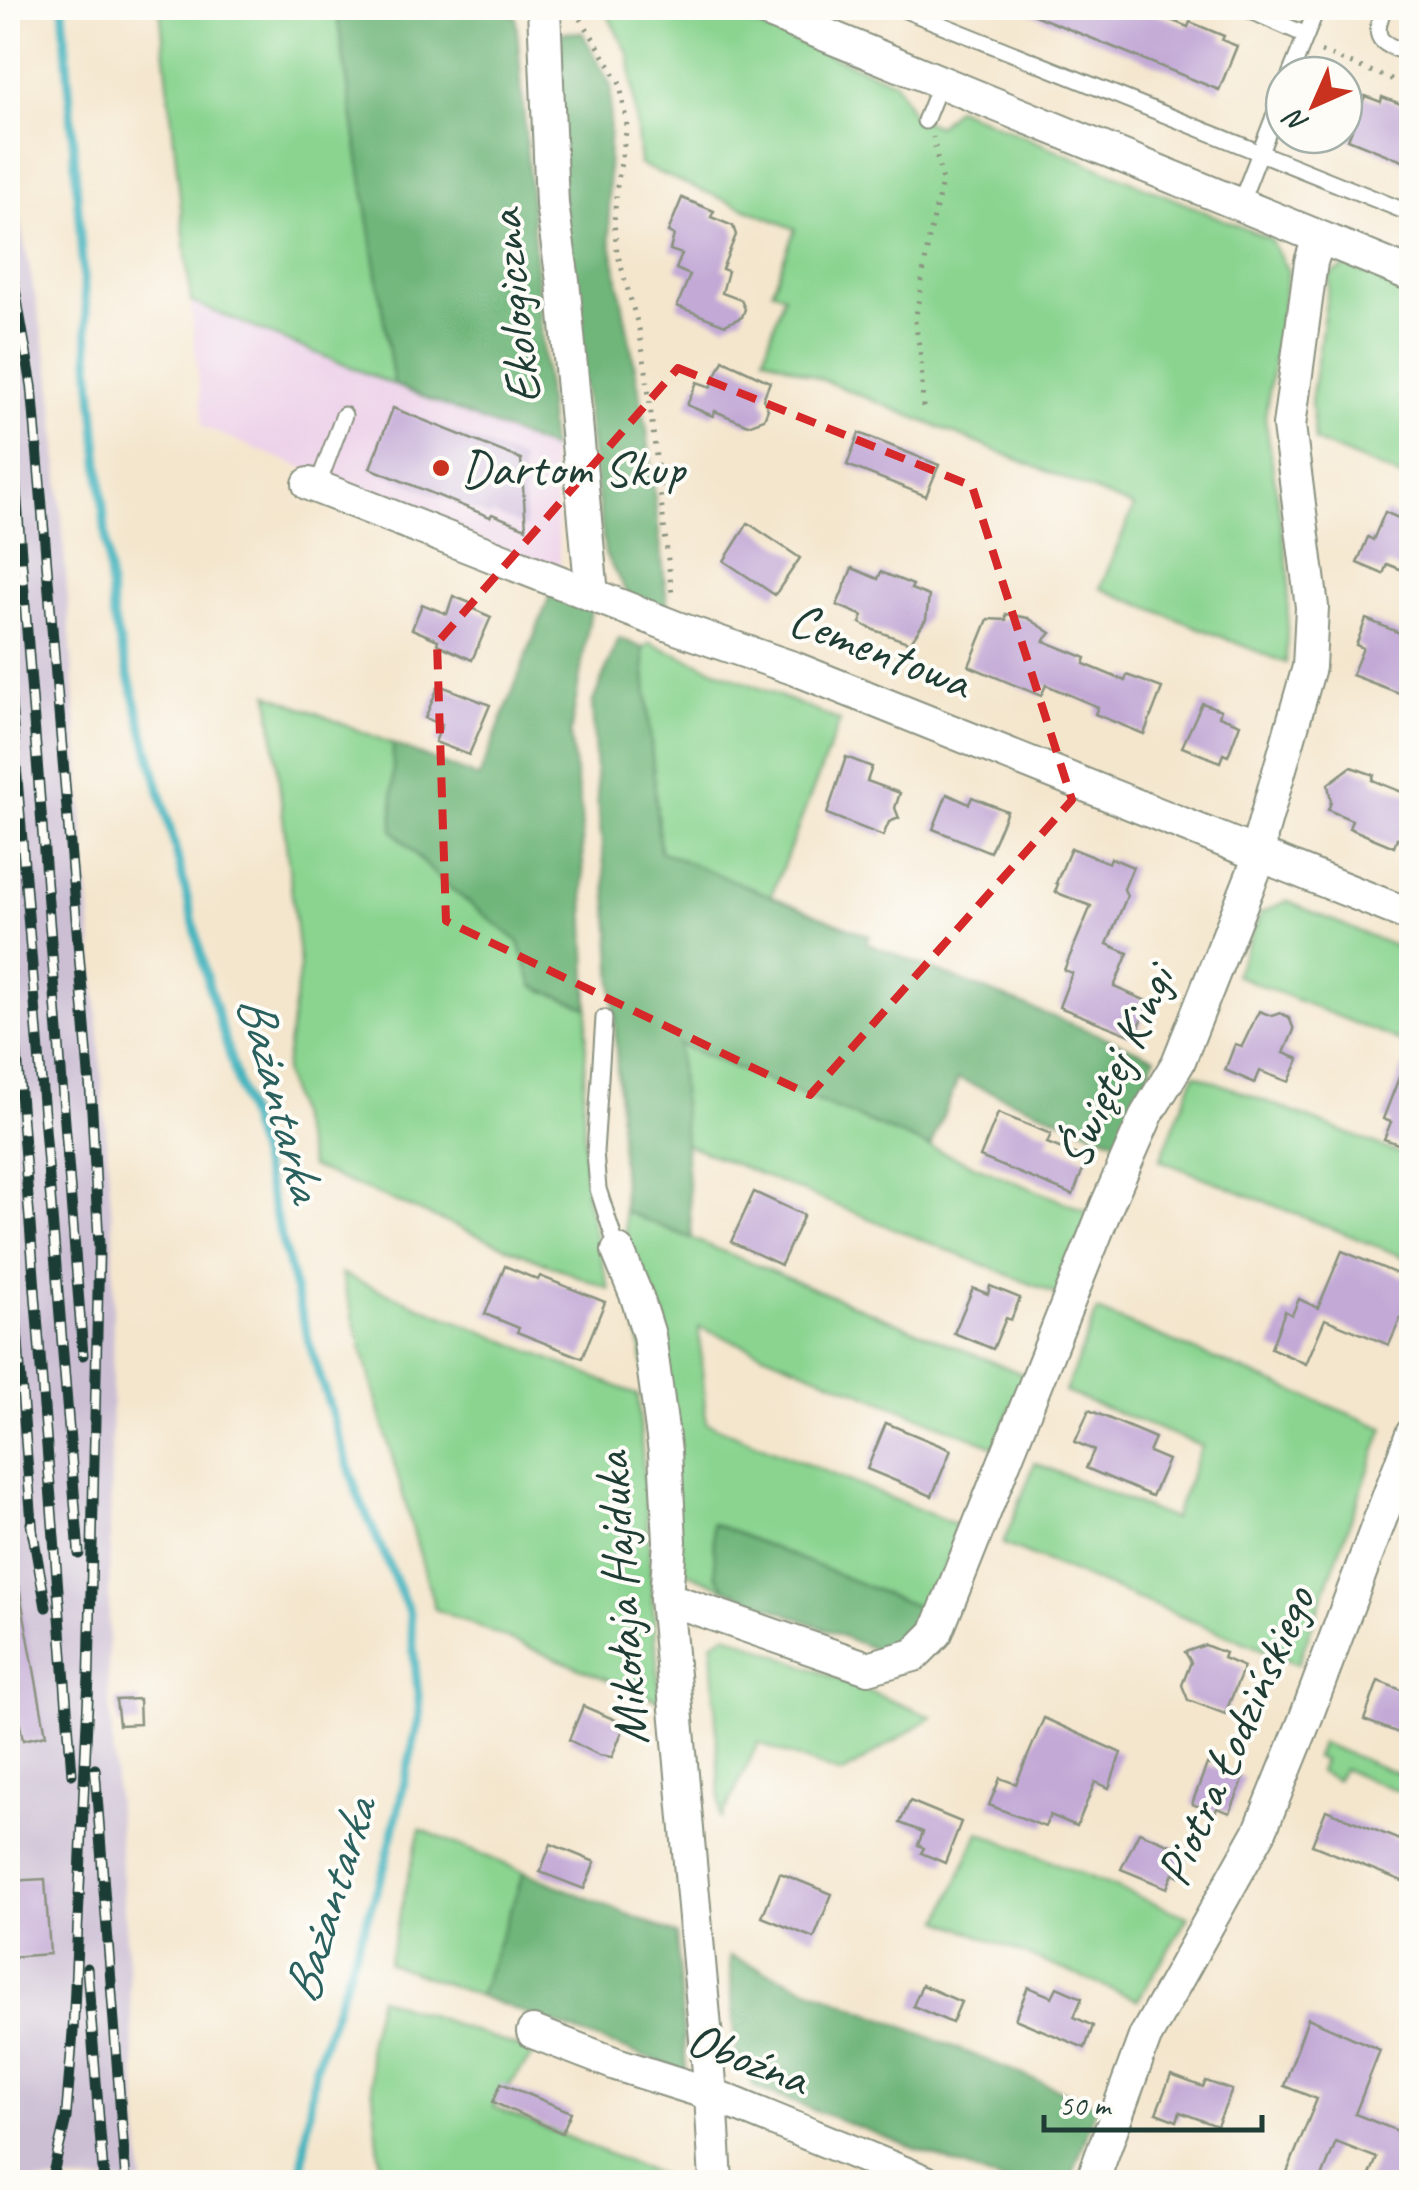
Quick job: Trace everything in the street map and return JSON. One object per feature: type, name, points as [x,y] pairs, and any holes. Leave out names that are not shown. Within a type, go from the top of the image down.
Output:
[{"type":"street","name":"Ekologiczna","points":[[544,8],[552,204],[563,281],[592,595]]},
{"type":"street","points":[[760,8],[1412,275]]},
{"type":"street","name":"Świętej Kingi","points":[[666,1598],[868,1668],[914,1655],[936,1634],[1107,1204],[1148,1114],[1178,1063],[1260,856],[1261,836],[1309,667],[1312,607],[1289,426],[1310,262],[1319,238]]},
{"type":"street","name":"Cementowa","points":[[313,485],[676,628],[796,669],[1412,916]]},
{"type":"street","name":"Mikołaja Hajduka","points":[[618,1252],[649,1336],[666,1470],[670,1541],[666,1598],[716,2182]]},
{"type":"street","name":"Piotra Łodzińskiego","points":[[1092,2182],[1145,2037],[1266,1815],[1412,1434]]},
{"type":"street","name":"Oboźna","points":[[534,2032],[616,2064],[711,2094],[926,2182]]},
{"type":"lane","points":[[900,8],[1412,214]]},
{"type":"lane","points":[[1244,8],[1304,40]]},
{"type":"lane","points":[[1298,55],[1317,8]]},
{"type":"lane","points":[[1384,8],[1376,31],[1380,39],[1412,55]]},
{"type":"lane","points":[[925,121],[941,82]]},
{"type":"lane","points":[[1240,204],[1264,142]]},
{"type":"lane","points":[[313,485],[344,414]]},
{"type":"lane","name":"Mikołaja Hajduka","points":[[604,1018],[595,1152],[598,1190],[618,1252]]},
{"type":"path","points":[[573,8],[620,84],[628,126],[614,222],[646,371],[676,628]]},
{"type":"path","points":[[1304,40],[1412,88]]},
{"type":"path","points":[[923,407],[915,321],[942,182],[936,142],[925,121]]},
{"type":"highlighted area","points":[[678,368],[972,486],[1072,800],[810,1095],[446,921],[437,643]]},
{"type":"shaded area","points":[[8,161],[52,381],[114,1246],[108,1679],[143,2182],[8,2182]]},
{"type":"shaded area","points":[[191,302],[551,449],[561,573],[203,427]]},
{"type":"green space","points":[[160,8],[336,8],[394,385],[191,302]]},
{"type":"green space","points":[[336,8],[495,8],[516,16],[551,449],[394,385]]},
{"type":"green space","points":[[604,8],[713,8],[895,82],[914,117],[938,126],[956,108],[1270,239],[1288,271],[1265,417],[1289,574],[1286,663],[1100,588],[1134,507],[764,356],[784,295],[772,290],[795,229],[640,165],[630,57]]},
{"type":"green space","points":[[582,32],[611,86],[610,238],[647,431],[668,611],[629,597],[605,554],[557,151],[560,33]]},
{"type":"green space","points":[[1347,266],[1411,292],[1411,481],[1315,441],[1311,401],[1330,275]]},
{"type":"green space","points":[[551,593],[591,609],[570,735],[581,811],[588,1008],[533,986],[519,942],[440,880],[393,830],[393,744],[479,778]]},
{"type":"green space","points":[[619,638],[643,648],[660,851],[869,936],[866,943],[1155,1057],[1120,1142],[958,1079],[930,1147],[678,1044],[692,1239],[624,1211],[610,926],[592,704]]},
{"type":"green space","points":[[650,643],[840,721],[771,896],[660,851],[643,648]]},
{"type":"green space","points":[[269,694],[393,744],[393,831],[440,880],[519,942],[533,986],[588,1008],[583,1102],[586,1196],[609,1289],[311,1167],[284,1073],[300,966]]},
{"type":"green space","points":[[1286,901],[1411,953],[1411,1046],[1235,975],[1261,913]]},
{"type":"green space","points":[[677,1044],[1091,1213],[1058,1295],[685,1144]]},
{"type":"green space","points":[[1195,1074],[1411,1158],[1411,1260],[1160,1160]]},
{"type":"green space","points":[[624,1211],[1025,1375],[995,1447],[699,1327],[706,1423],[962,1527],[927,1611],[714,1524],[716,1575],[726,1589],[676,1568],[628,1266]]},
{"type":"green space","points":[[341,1274],[638,1395],[660,1701],[435,1609]]},
{"type":"green space","points":[[1097,1311],[1384,1428],[1298,1664],[1003,1544],[1035,1463],[1173,1519],[1202,1446],[1065,1392]]},
{"type":"green space","points":[[712,1523],[927,1611],[916,1643],[886,1654],[726,1589],[716,1576]]},
{"type":"green space","points":[[726,1634],[932,1717],[842,1774],[758,1743],[721,1820],[712,1643]]},
{"type":"green space","points":[[1321,1743],[1411,1779],[1411,1796],[1343,1769],[1336,1780],[1319,1772],[1323,1760],[1315,1757]]},
{"type":"green space","points":[[420,1829],[524,1872],[479,1996],[388,1963]]},
{"type":"green space","points":[[979,1832],[1188,1917],[1138,2000],[941,1920]]},
{"type":"green space","points":[[524,1872],[676,1934],[686,2072],[479,1996]]},
{"type":"green space","points":[[729,1956],[1097,2105],[1070,2182],[1002,2182],[754,2087],[736,2053]]},
{"type":"green space","points":[[379,1997],[534,2053],[493,2107],[677,2182],[382,2182],[368,2045]]},
{"type":"building","points":[[1017,8],[1141,8],[1188,27],[1190,22],[1237,46],[1219,90]]},
{"type":"building","points":[[1382,97],[1412,108],[1412,165],[1364,146],[1364,99],[1381,102]]},
{"type":"building","points":[[682,198],[714,211],[711,217],[733,226],[736,235],[722,269],[728,271],[722,293],[741,300],[745,309],[742,317],[725,325],[677,306],[690,275],[676,269],[682,254],[670,250],[674,235],[668,232]]},
{"type":"building","points":[[723,360],[770,382],[763,399],[768,409],[764,419],[748,425],[715,411],[713,416],[687,405],[697,382],[711,387]]},
{"type":"building","name":"Dartom Skup","points":[[393,408],[521,459],[526,528],[370,468]]},
{"type":"building","points":[[859,433],[939,465],[926,496],[847,465]]},
{"type":"building","points":[[1385,512],[1412,524],[1412,574],[1387,564],[1383,574],[1357,563]]},
{"type":"building","points":[[748,523],[800,558],[775,595],[724,561]]},
{"type":"building","points":[[852,568],[878,579],[881,572],[929,596],[926,619],[910,643],[860,623],[863,616],[837,605]]},
{"type":"building","points":[[453,596],[491,617],[472,660],[412,629],[422,604],[447,614]]},
{"type":"building","points":[[1006,614],[1028,618],[1051,633],[1044,641],[1086,658],[1084,664],[1125,681],[1127,675],[1162,688],[1144,734],[1095,714],[1098,707],[1046,685],[1041,696],[969,666],[988,619],[1006,620]]},
{"type":"building","points":[[1366,619],[1412,638],[1412,698],[1352,675],[1363,648],[1356,645]]},
{"type":"building","points":[[439,685],[490,705],[469,755],[435,742],[442,725],[425,718]]},
{"type":"building","points":[[1202,703],[1221,710],[1219,716],[1240,724],[1228,756],[1223,754],[1220,762],[1182,747]]},
{"type":"building","points":[[846,757],[872,767],[867,781],[900,793],[895,808],[899,818],[889,822],[883,836],[827,814]]},
{"type":"building","points":[[1351,767],[1412,796],[1412,844],[1397,838],[1394,847],[1349,828],[1352,820],[1328,810],[1328,784]]},
{"type":"building","points":[[947,794],[969,804],[972,797],[1007,811],[990,852],[933,829]]},
{"type":"building","points":[[1071,848],[1109,863],[1111,858],[1133,867],[1124,889],[1127,896],[1107,944],[1128,953],[1114,987],[1149,1002],[1135,1037],[1059,1007],[1072,973],[1064,970],[1091,906],[1055,892]]},
{"type":"building","points":[[1259,1011],[1289,1017],[1294,1030],[1284,1053],[1299,1059],[1289,1082],[1260,1071],[1255,1083],[1225,1070],[1235,1044],[1242,1046]]},
{"type":"building","points":[[1410,1049],[1412,1149],[1384,1139],[1391,1122],[1383,1119]]},
{"type":"building","points":[[998,1113],[1051,1134],[1047,1143],[1087,1159],[1073,1195],[980,1157]]},
{"type":"building","points":[[754,1192],[804,1215],[781,1265],[731,1242]]},
{"type":"building","points":[[1342,1251],[1412,1280],[1412,1292],[1389,1345],[1325,1319],[1306,1364],[1271,1348],[1285,1311],[1292,1315],[1299,1299],[1318,1308]]},
{"type":"building","points":[[505,1266],[605,1302],[582,1358],[517,1332],[519,1328],[485,1314]]},
{"type":"building","points":[[990,1286],[1020,1298],[1011,1320],[1006,1318],[993,1349],[954,1333],[973,1288],[988,1294]]},
{"type":"building","points":[[1089,1410],[1155,1438],[1149,1452],[1168,1460],[1152,1496],[1086,1468],[1094,1450],[1075,1442]]},
{"type":"building","points":[[886,1423],[951,1450],[932,1496],[867,1469]]},
{"type":"building","points":[[19,1587],[46,1735],[23,1740],[15,1700],[8,1701],[8,1588]]},
{"type":"building","points":[[1205,1645],[1244,1667],[1225,1714],[1188,1700],[1182,1685],[1191,1662],[1185,1652]]},
{"type":"building","points":[[1378,1681],[1412,1694],[1412,1738],[1364,1720]]},
{"type":"building","points":[[139,1699],[140,1724],[119,1725],[116,1700]]},
{"type":"building","points":[[583,1706],[625,1724],[612,1757],[569,1740]]},
{"type":"building","points":[[1044,1718],[1121,1753],[1109,1788],[1095,1782],[1077,1826],[1050,1815],[1045,1827],[989,1805],[1000,1778],[1016,1784]]},
{"type":"building","points":[[1207,1764],[1244,1778],[1230,1813],[1217,1808],[1215,1813],[1192,1804]]},
{"type":"building","points":[[910,1801],[961,1822],[945,1863],[921,1853],[924,1848],[918,1845],[923,1832],[900,1823]]},
{"type":"building","points":[[1326,1810],[1412,1845],[1412,1885],[1312,1845]]},
{"type":"building","points":[[1139,1832],[1190,1853],[1179,1876],[1173,1873],[1167,1888],[1121,1869]]},
{"type":"building","points":[[551,1844],[595,1862],[584,1889],[540,1872]]},
{"type":"building","points":[[780,1873],[832,1894],[814,1938],[762,1917]]},
{"type":"building","points":[[45,1879],[50,1954],[8,1957],[8,1881]]},
{"type":"building","points":[[922,1985],[961,2002],[952,2023],[913,2006]]},
{"type":"building","points":[[1028,1987],[1052,1997],[1057,1987],[1082,1998],[1074,2017],[1093,2026],[1085,2048],[1015,2019]]},
{"type":"building","points":[[1308,2018],[1380,2050],[1355,2114],[1398,2131],[1397,2134],[1412,2141],[1412,2182],[1367,2182],[1377,2158],[1336,2142],[1320,2182],[1283,2182],[1317,2099],[1284,2086]]},
{"type":"building","points":[[1171,2075],[1203,2087],[1206,2081],[1232,2090],[1217,2126],[1180,2112],[1177,2121],[1156,2113]]},
{"type":"building","points":[[501,2083],[571,2112],[562,2133],[493,2102]]},
{"type":"waterway","name":"Bażantarka","points":[[63,8],[113,618],[208,983],[309,1342],[358,1495],[410,1614],[420,1715],[385,1866],[315,2068],[302,2182]]},
{"type":"railway","points":[[8,249],[32,386],[92,1111],[99,1247],[89,1676],[73,2032],[66,2118],[51,2182]]},
{"type":"railway","points":[[8,386],[83,1355]]},
{"type":"railway","points":[[8,665],[79,1554]]},
{"type":"railway","points":[[8,936],[72,1774]]},
{"type":"railway","points":[[8,1214],[33,1536]]},
{"type":"railway","points":[[31,1523],[46,1607]]},
{"type":"railway","points":[[95,1769],[126,2182]]},
{"type":"railway","points":[[87,1968],[104,2182]]},
{"type":"place","name":"Dartom Skup","points":[[441,468]]}]
